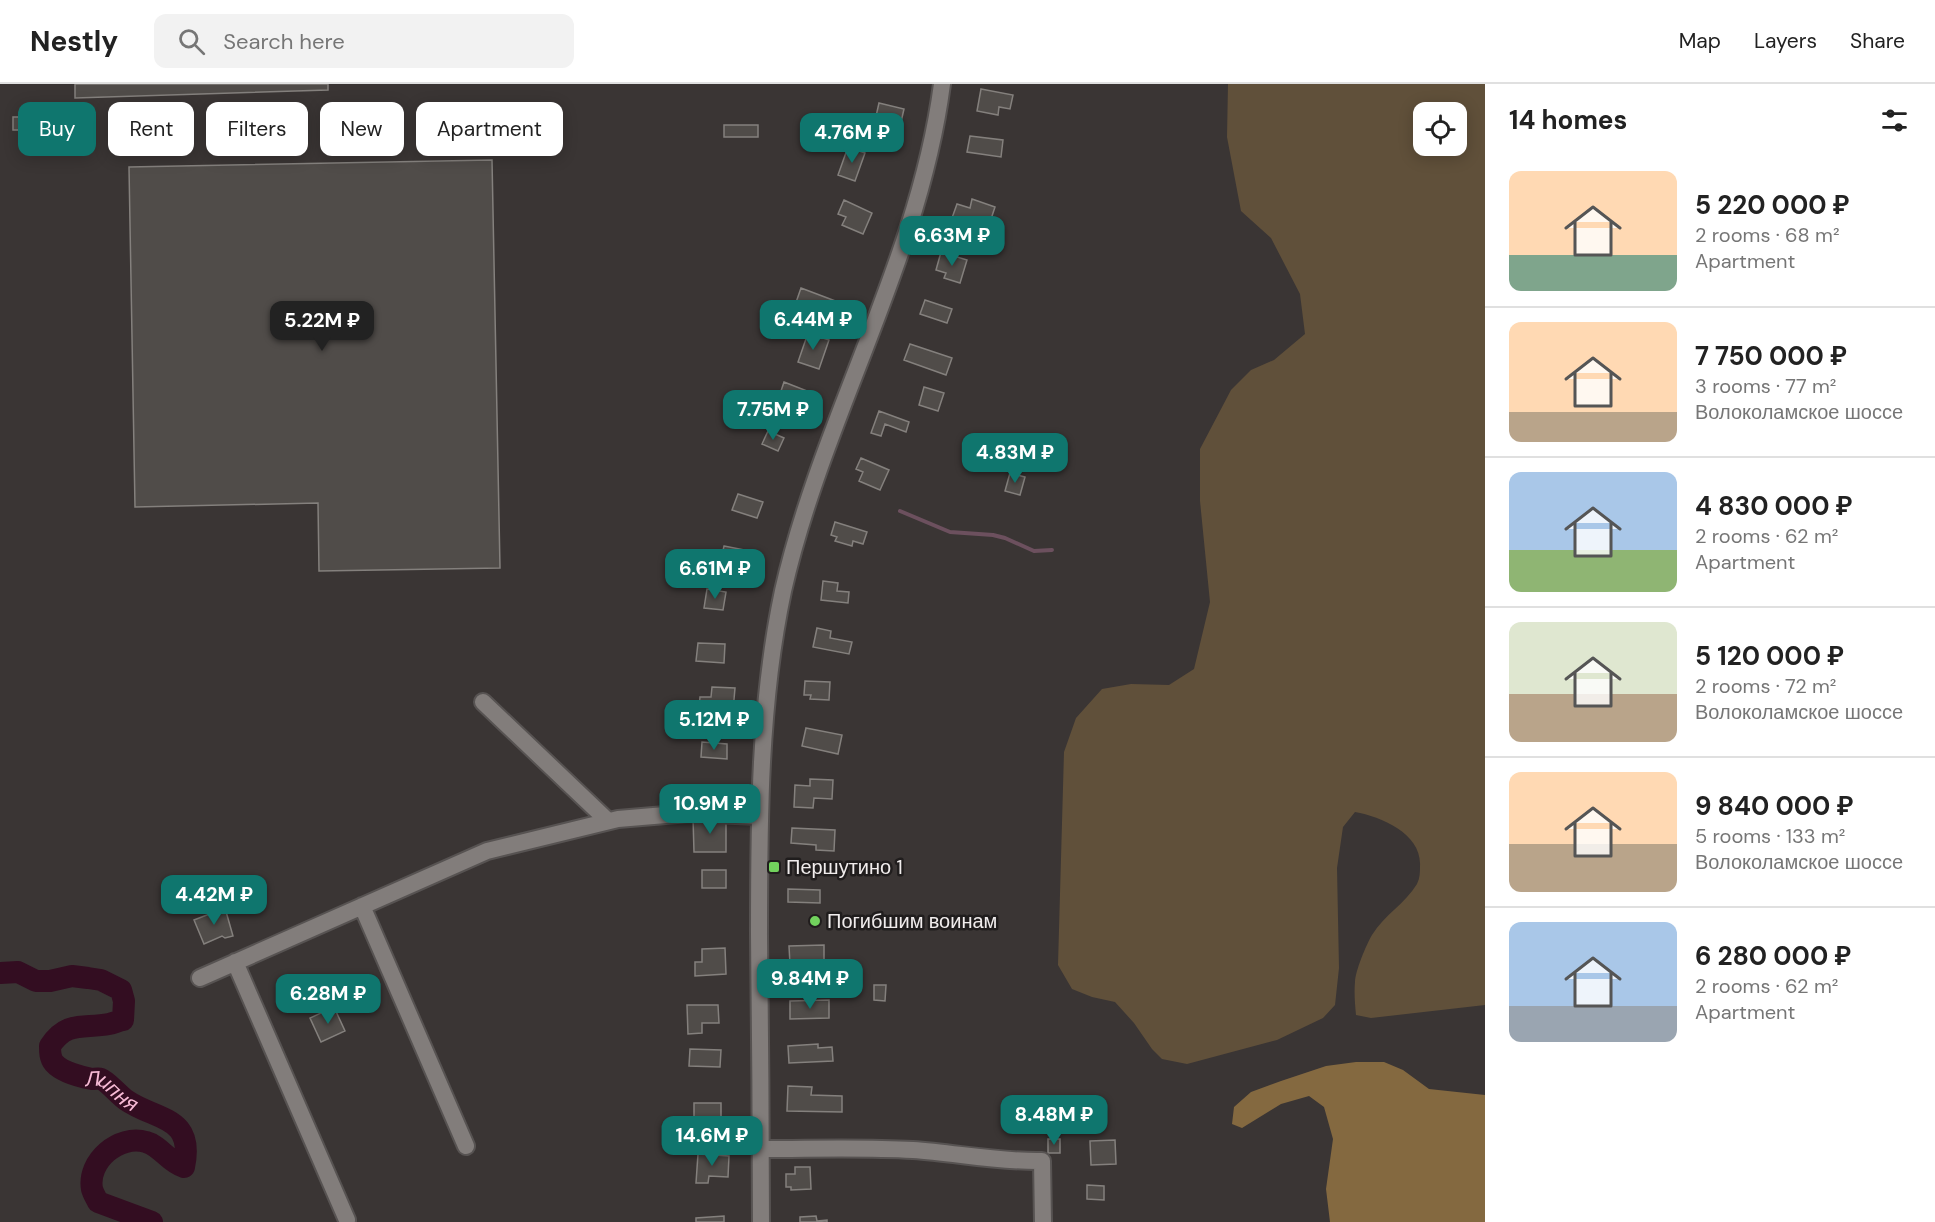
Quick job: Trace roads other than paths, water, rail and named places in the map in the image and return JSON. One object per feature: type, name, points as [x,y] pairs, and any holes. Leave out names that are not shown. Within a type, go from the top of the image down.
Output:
[{"type":"street","points":[[761,1222],[759,816],[766,695],[773,643],[784,589],[818,469],[899,256],[938,116],[942,84]]},
{"type":"street","points":[[483,702],[608,821]]},
{"type":"street","points":[[200,978],[487,850],[608,821],[688,813],[759,816]]},
{"type":"street","points":[[362,906],[466,1146]]},
{"type":"street","points":[[235,962],[347,1220]]},
{"type":"street","points":[[761,1149],[871,1148],[1042,1161],[1043,1222]]},
{"type":"waterway","points":[[900,511],[950,532],[993,535],[1034,551],[1052,550]]},
{"type":"waterway","name":"Липня","points":[[0,973],[18,972],[36,981],[50,981],[72,976],[88,978],[101,980],[121,990],[124,1001],[123,1020],[109,1024],[76,1027],[63,1032],[50,1046],[51,1055],[54,1063],[62,1069],[83,1077],[104,1080],[126,1100],[178,1128],[184,1138],[186,1150],[184,1167],[173,1162],[151,1144],[136,1141],[125,1142],[107,1152],[100,1160],[92,1179],[92,1189],[98,1202],[152,1222]]},
{"type":"place","name":"Першутино 1","points":[[774,867]]},
{"type":"place","name":"Погибшим воинам","points":[[815,921]]}]
